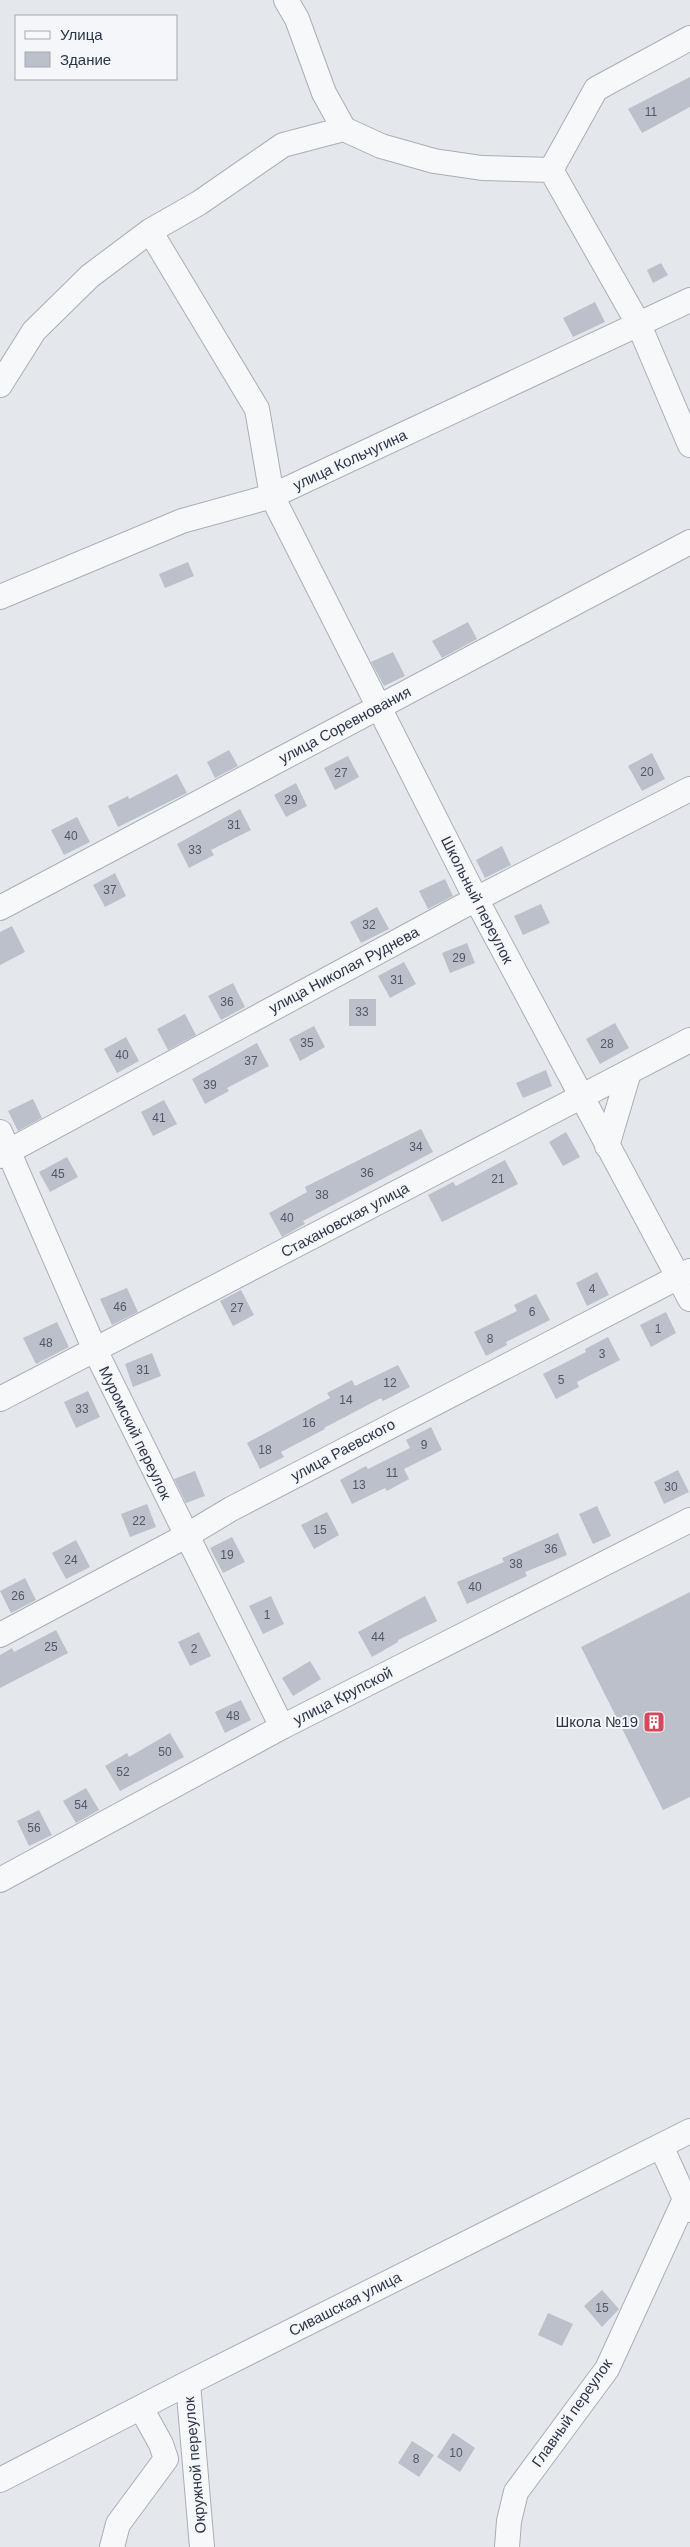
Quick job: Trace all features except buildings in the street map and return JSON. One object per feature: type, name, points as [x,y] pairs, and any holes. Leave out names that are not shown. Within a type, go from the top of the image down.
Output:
[{"type":"street","points":[[286,0],[297,19],[324,93],[344,129],[381,146],[434,161],[482,168],[551,170]]},
{"type":"street","points":[[551,170],[596,89],[690,38]]},
{"type":"street","points":[[0,385],[34,331],[90,276],[150,231],[199,203],[283,145],[344,129]]},
{"type":"street","points":[[551,170],[639,326],[690,445]]},
{"type":"street","name":"Школьный переулок","points":[[150,231],[257,409],[272,496],[377,707],[580,1097],[684,1274],[690,1299]]},
{"type":"street","name":"улица Кольчугина","points":[[0,596],[182,521],[272,496],[639,326],[690,300]]},
{"type":"street","name":"улица Соревнования","points":[[0,908],[690,542]]},
{"type":"street","name":"улица Николая Руднева","points":[[3,1147],[690,789]]},
{"type":"street","name":"Стахановская улица","points":[[0,1400],[690,1040]]},
{"type":"street","points":[[608,1146],[629,1072]]},
{"type":"street","name":"Муромский переулок","points":[[3,1147],[95,1350],[282,1727]]},
{"type":"street","name":"улица Раевского","points":[[0,1635],[186,1536],[231,1509],[684,1274]]},
{"type":"street","name":"улица Крупской","points":[[0,1880],[282,1727],[690,1520]]},
{"type":"street","name":"Сивашская улица","points":[[0,2480],[188,2383],[690,2131]]},
{"type":"street","points":[[661,2146],[688,2204]]},
{"type":"street","name":"Главный переулок","points":[[507,2547],[509,2521],[516,2492],[607,2368],[688,2204]]},
{"type":"street","name":"Окружной переулок","points":[[188,2383],[202,2547]]},
{"type":"street","points":[[112,2547],[118,2524],[166,2459],[161,2444],[141,2408]]},
{"type":"place","name":"Школа №19","points":[[654,1722]]}]
